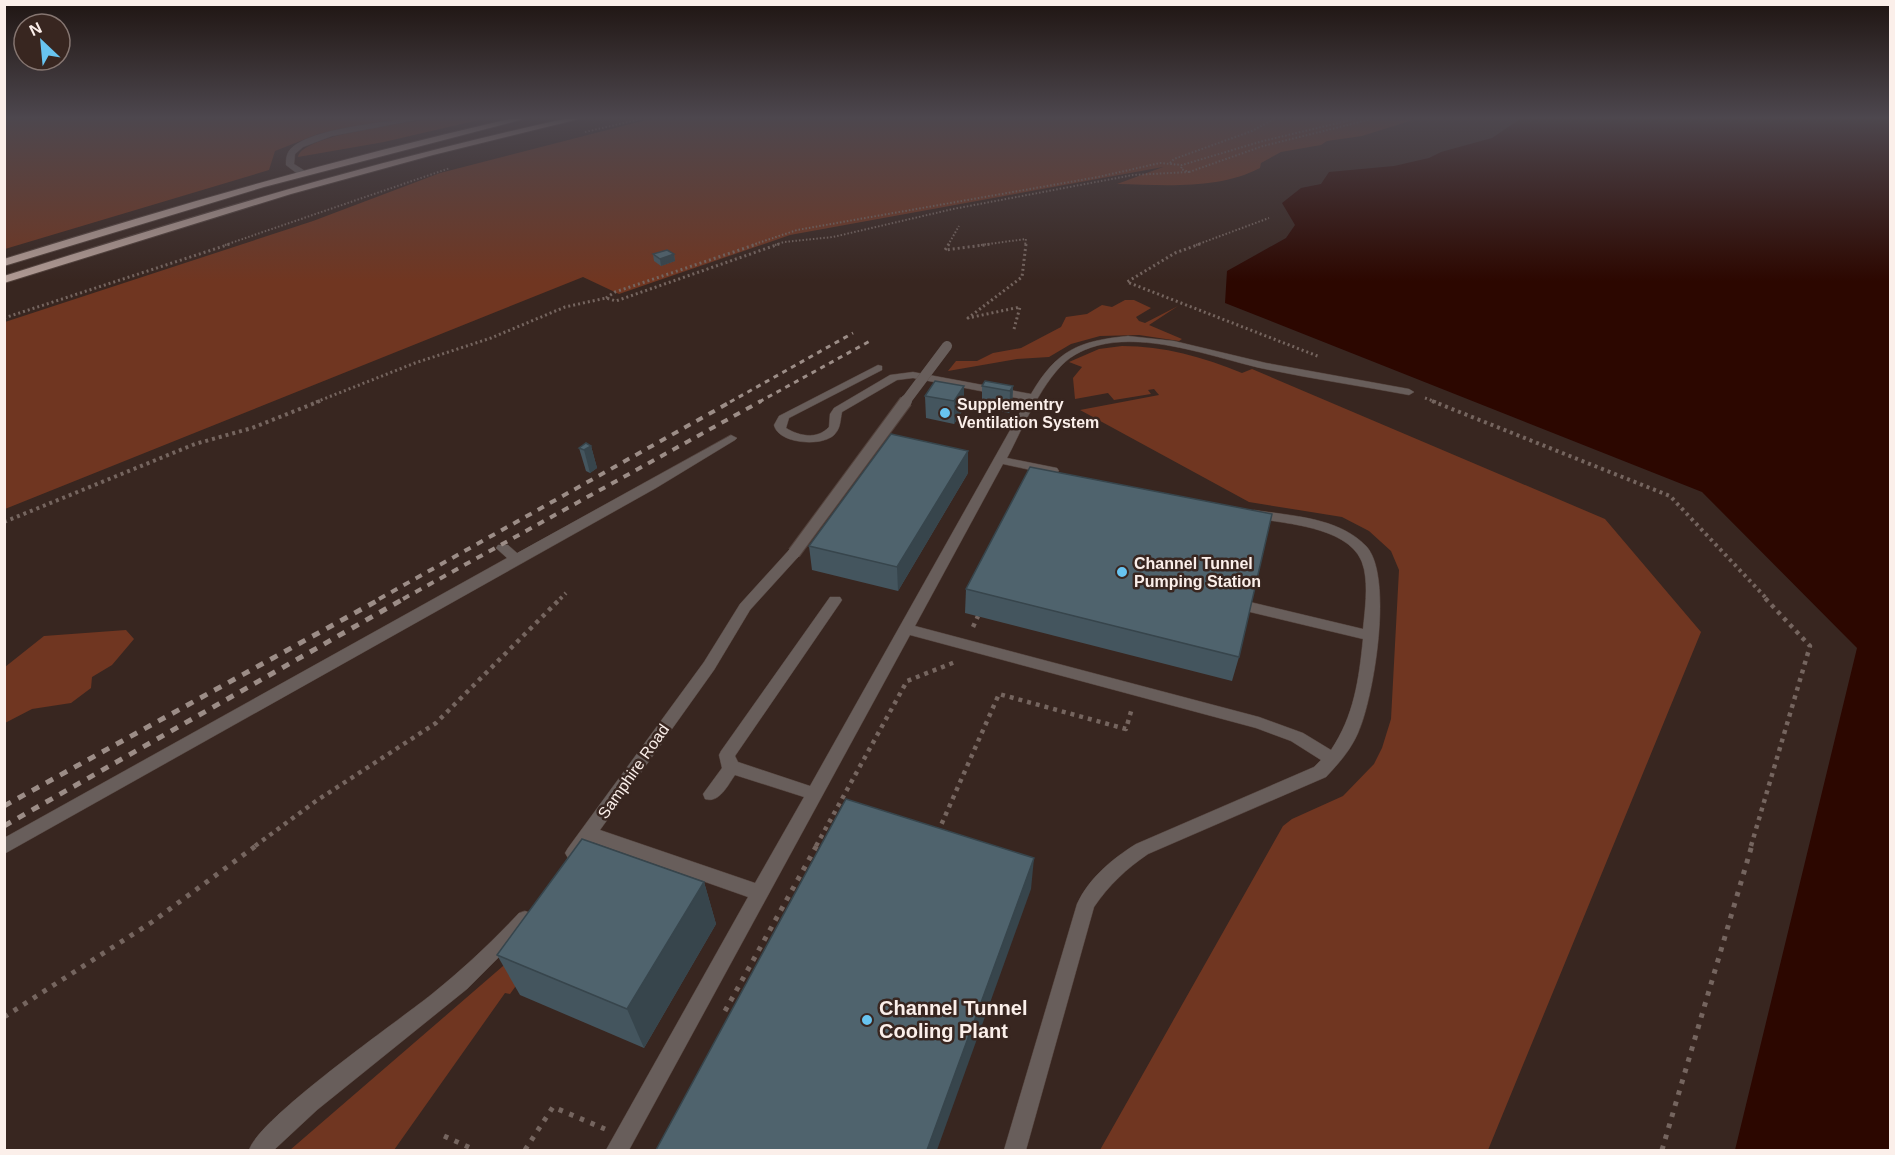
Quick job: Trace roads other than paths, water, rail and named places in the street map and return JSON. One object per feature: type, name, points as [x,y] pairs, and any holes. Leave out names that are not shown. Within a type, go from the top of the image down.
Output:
[{"type":"highway","points":[[4,262],[302,173]]},
{"type":"highway","points":[[4,280],[202,216],[355,173]]},
{"type":"lane","points":[[621,1144],[1034,398],[1055,365],[1064,357],[1090,345],[1120,340],[1156,342],[1264,366],[1409,392]]},
{"type":"lane","name":"Samphire Road","points":[[562,870],[709,666],[746,607],[795,553],[949,343]]},
{"type":"lane","points":[[878,369],[785,416],[780,425],[781,430],[795,438],[806,439],[826,435],[833,430],[835,414],[838,410],[894,377],[904,375],[1034,398]]},
{"type":"lane","points":[[4,847],[652,485],[731,438]]},
{"type":"lane","points":[[1000,460],[1067,474]]},
{"type":"lane","points":[[1015,1150],[1086,904],[1099,883],[1118,863],[1142,849],[1320,772],[1334,760],[1362,706],[1374,573],[1364,551],[1350,539],[1331,529],[1236,510]]},
{"type":"lane","points":[[503,548],[516,559]]},
{"type":"lane","points":[[815,794],[732,767],[729,765],[727,755],[835,600]]},
{"type":"lane","points":[[1250,607],[1369,635]]},
{"type":"lane","points":[[906,629],[1259,723],[1298,737],[1334,760]]},
{"type":"lane","points":[[711,794],[732,767]]},
{"type":"lane","points":[[588,833],[760,893]]},
{"type":"lane","points":[[260,1150],[293,1116],[467,976],[501,945],[536,906]]},
{"type":"railway","points":[[730,402],[853,333]]},
{"type":"railway","points":[[759,402],[870,341]]},
{"type":"railway","points":[[379,599],[732,401]]},
{"type":"railway","points":[[403,599],[761,401]]},
{"type":"railway","points":[[4,806],[382,598]]},
{"type":"railway","points":[[4,826],[405,598]]},
{"type":"place","name":"Supplementry Ventilation System","points":[[945,413]]},
{"type":"place","name":"Channel Tunnel Pumping Station","points":[[1122,572]]},
{"type":"place","name":"Channel Tunnel Cooling Plant","points":[[867,1020]]}]
